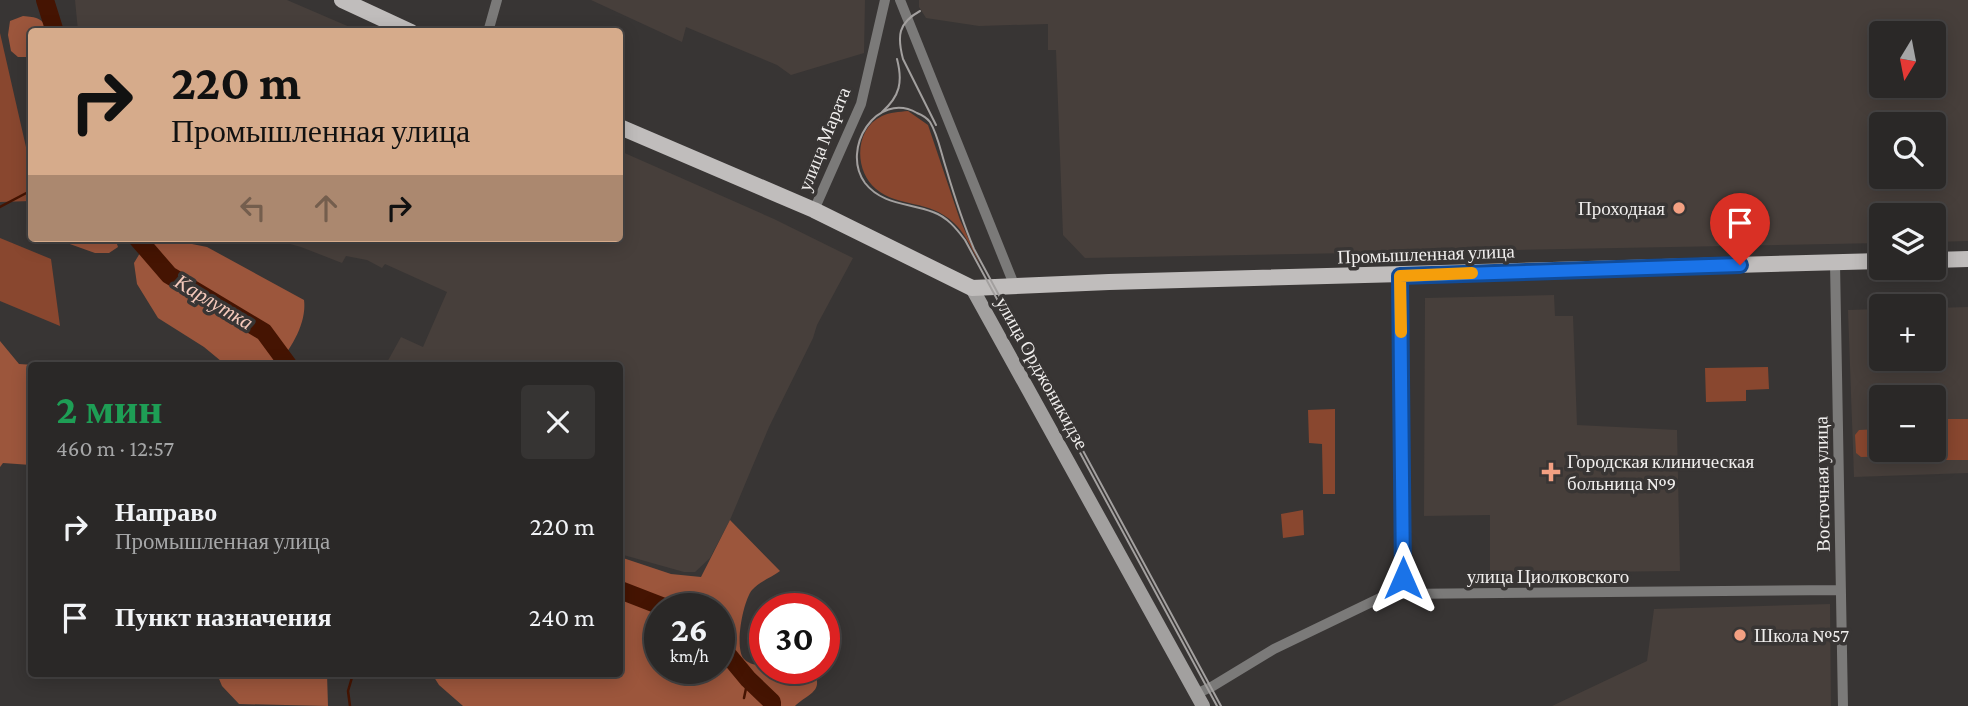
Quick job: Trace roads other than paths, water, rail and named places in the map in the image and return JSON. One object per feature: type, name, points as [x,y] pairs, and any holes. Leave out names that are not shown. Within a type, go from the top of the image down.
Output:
[{"type":"main road","points":[[342,0],[402,28]]},
{"type":"main road","name":"улица Орджоникидзе","points":[[623,128],[814,210],[972,288],[1200,700]]},
{"type":"main road","points":[[1946,260],[1968,259]]},
{"type":"main road","name":"Промышленная улица","points":[[972,288],[1869,261]]},
{"type":"street","points":[[489,28],[497,0]]},
{"type":"street","name":"улица Марата","points":[[814,210],[861,104],[885,0]]},
{"type":"street","points":[[900,0],[1016,287]]},
{"type":"street","name":"Восточная улица","points":[[1835,262],[1843,706]]},
{"type":"street","points":[[1398,594],[1403,578],[1400,276]]},
{"type":"street","name":"улица Циолковского","points":[[1200,700],[1213,687],[1275,649],[1380,598],[1398,594],[1841,590]]},
{"type":"waterway","name":"Карлутка","points":[[45,0],[54,28]]},
{"type":"waterway","points":[[0,207],[28,192]]},
{"type":"waterway","name":"Карлутка","points":[[140,242],[169,275],[264,332],[286,362]]},
{"type":"waterway","name":"Карлутка","points":[[623,591],[644,599]]},
{"type":"waterway","name":"Карлутка","points":[[735,663],[772,702],[772,706]]},
{"type":"waterway","points":[[350,706],[348,691],[352,677]]},
{"type":"waterway","points":[[744,698],[748,679]]},
{"type":"tram line","points":[[920,11],[903,25],[900,43],[903,59],[936,125]]},
{"type":"tram line","points":[[882,112],[893,100],[900,82],[897,59]]},
{"type":"tram line","points":[[1217,706],[965,240],[951,223],[938,214],[880,196],[865,183],[858,169],[860,140],[876,116],[888,109],[902,108],[921,115],[930,122],[974,249],[1221,706]]},
{"type":"place","name":"Проходная","points":[[1679,208]]},
{"type":"place","name":"Городская клиническая больница №9","points":[[1551,472]]},
{"type":"place","name":"Школа №57","points":[[1740,635]]}]
